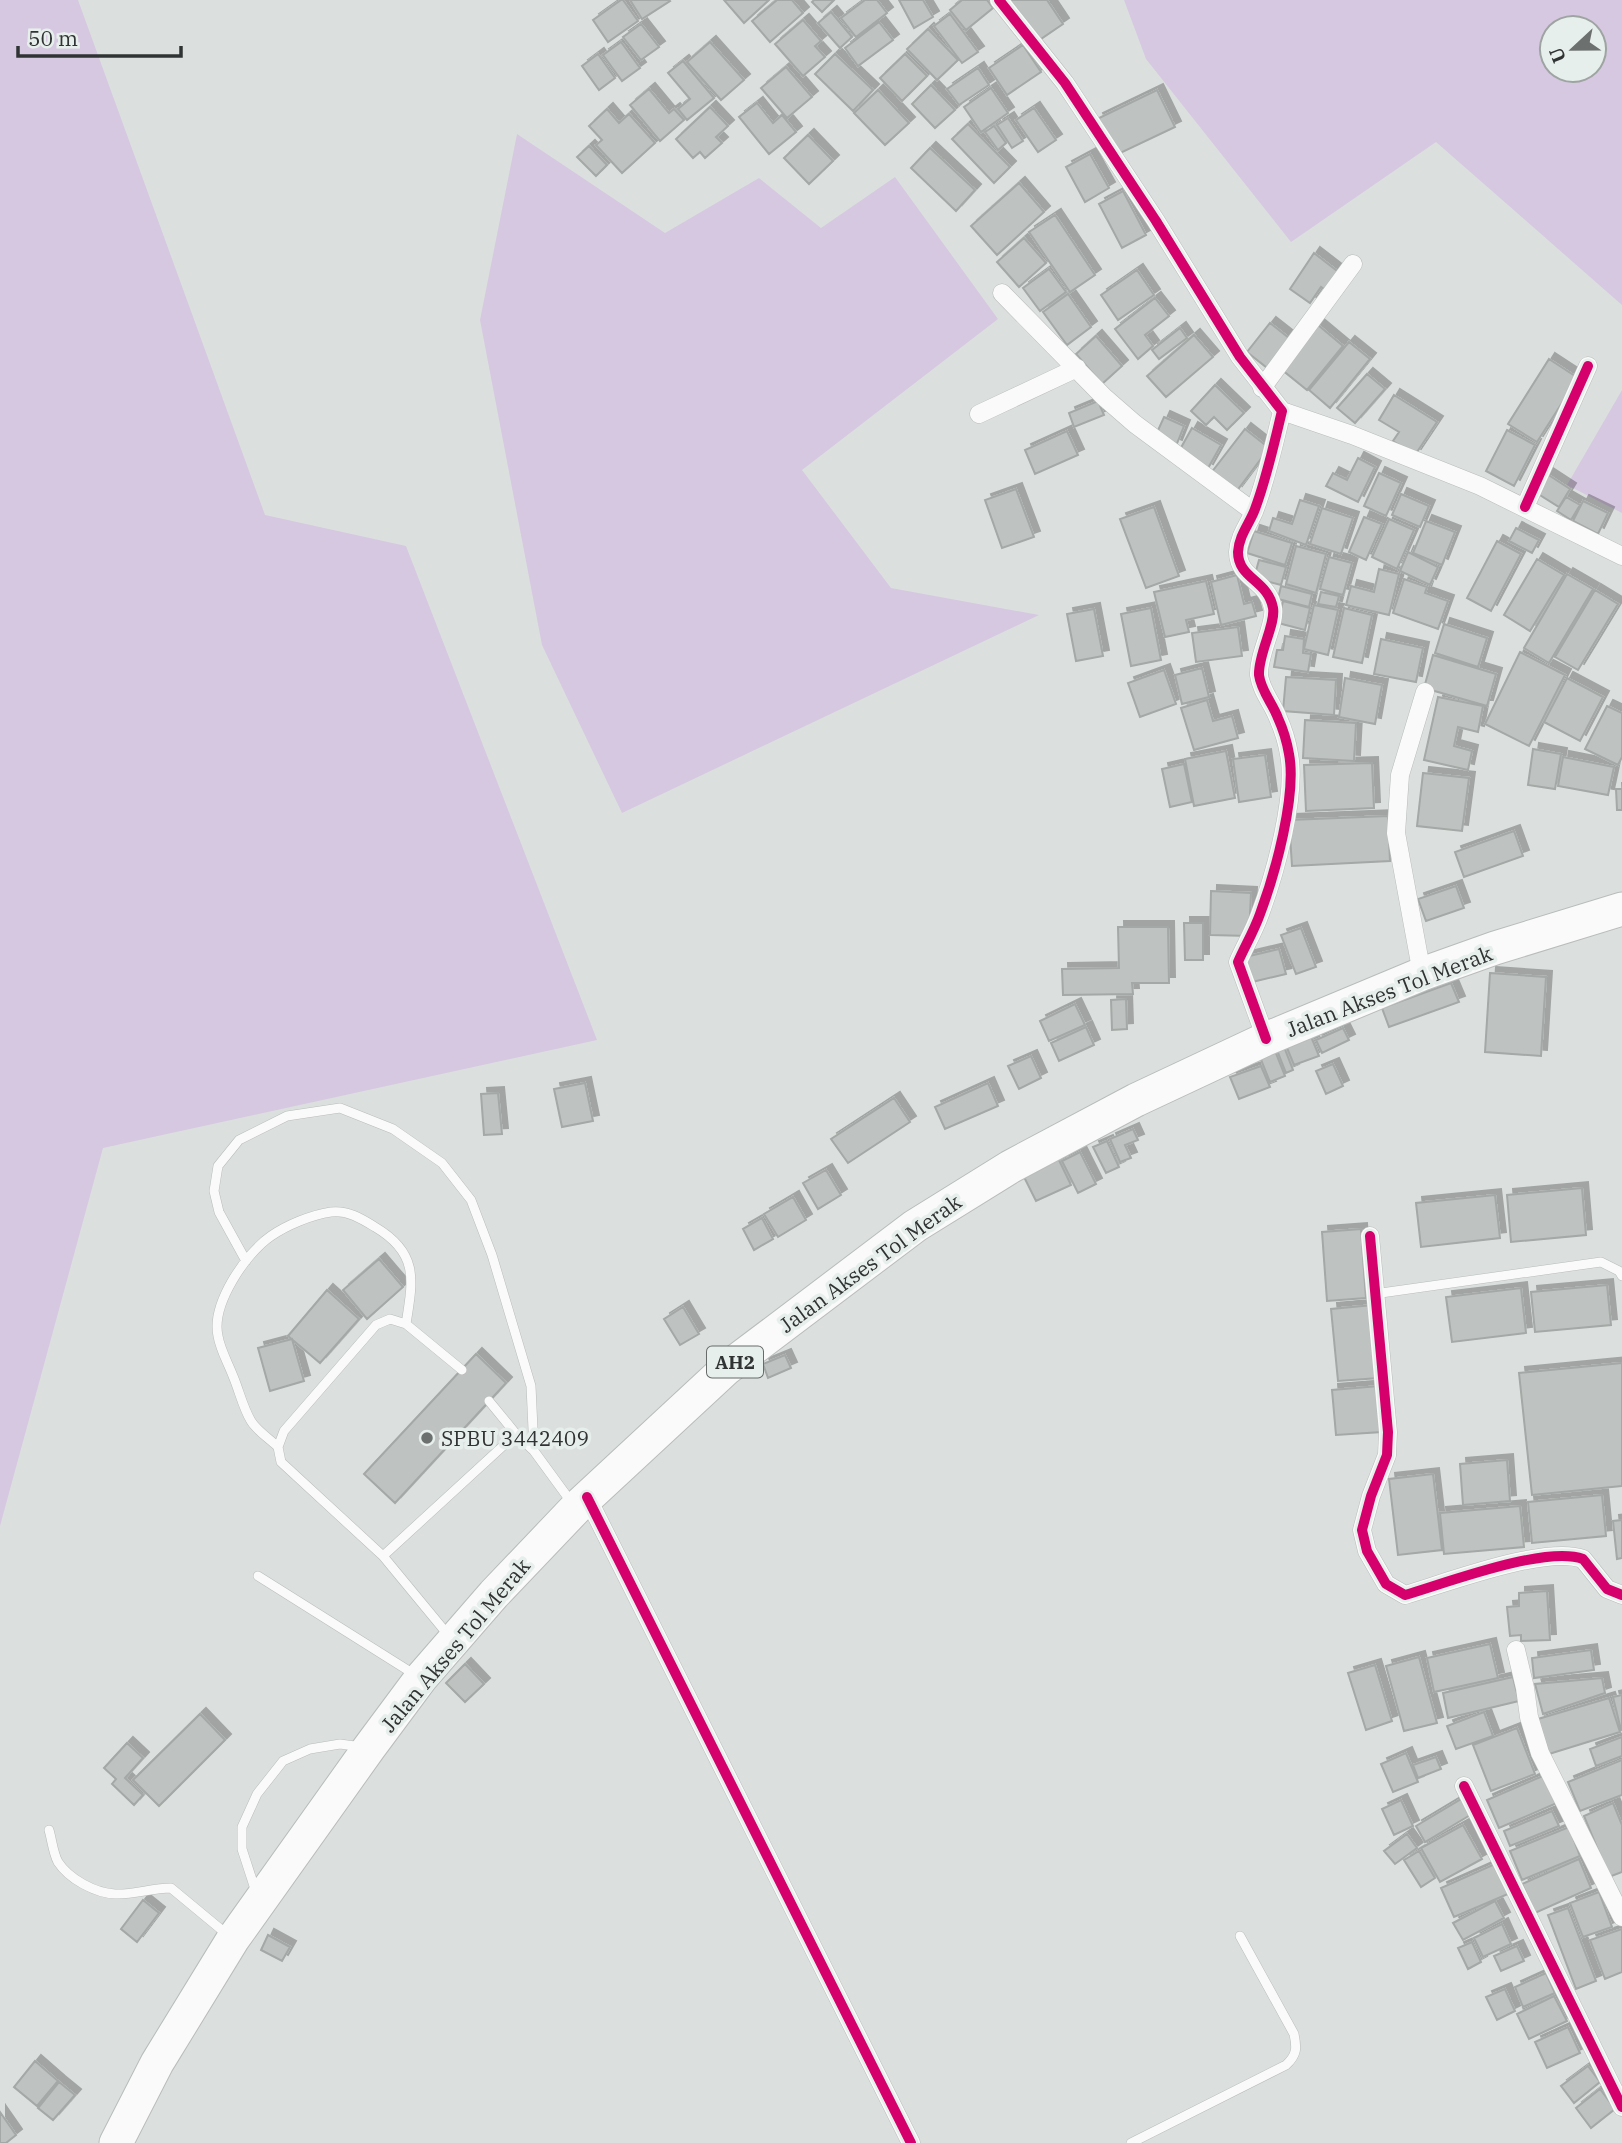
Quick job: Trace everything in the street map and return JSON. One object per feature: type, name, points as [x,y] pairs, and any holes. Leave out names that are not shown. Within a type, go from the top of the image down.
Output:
[{"type":"highway","name":"Jalan Akses Tol Merak","points":[[116,2143],[157,2063],[233,1939],[421,1678],[453,1640],[582,1503],[727,1368],[915,1226],[1010,1167],[1083,1127],[1266,1039],[1422,974],[1495,948],[1622,909]]},
{"type":"street","points":[[999,0],[1065,83],[1156,221],[1240,357],[1282,411],[1352,435],[1480,486],[1622,556]]},
{"type":"street","points":[[1262,388],[1353,264]]},
{"type":"street","points":[[1002,293],[1135,424],[1255,512]]},
{"type":"street","points":[[1525,507],[1588,366]]},
{"type":"street","points":[[979,414],[1077,368]]},
{"type":"street","points":[[1266,1039],[1238,962],[1269,889],[1292,791],[1289,754],[1278,718],[1259,676],[1273,618],[1273,607],[1269,594],[1246,573],[1238,553],[1244,530],[1255,512],[1282,411]]},
{"type":"street","points":[[1422,974],[1396,833],[1400,775],[1425,692]]},
{"type":"street","points":[[1370,1236],[1388,1432],[1387,1455],[1371,1496],[1362,1530],[1367,1551],[1386,1584],[1405,1595],[1533,1558],[1564,1555],[1583,1559],[1607,1589],[1622,1595]]},
{"type":"street","points":[[582,1503],[911,2143]]},
{"type":"street","points":[[1516,1650],[1529,1717],[1540,1753],[1622,1917]]},
{"type":"street","points":[[1464,1786],[1622,2106]]},
{"type":"lane","points":[[246,1261],[219,1212],[214,1191],[218,1166],[239,1140],[287,1116],[340,1108],[393,1129],[442,1163],[471,1200],[492,1255],[531,1386],[534,1451]]},
{"type":"lane","points":[[278,1447],[251,1422],[217,1335],[219,1312],[227,1289],[246,1261],[269,1237],[285,1227],[332,1212],[354,1214],[388,1235],[405,1252],[411,1268],[412,1284],[406,1324]]},
{"type":"lane","points":[[1374,1294],[1601,1262],[1619,1271],[1622,1276]]},
{"type":"lane","points":[[453,1640],[383,1556],[281,1462],[278,1447],[284,1432],[376,1325],[390,1318],[406,1324],[462,1370]]},
{"type":"lane","points":[[489,1401],[516,1434],[582,1503]]},
{"type":"lane","points":[[383,1556],[516,1434]]},
{"type":"lane","points":[[258,1576],[421,1678]]},
{"type":"lane","points":[[260,1903],[242,1849],[242,1827],[257,1794],[283,1760],[340,1744],[369,1748]]},
{"type":"lane","points":[[49,1830],[57,1860],[81,1882],[97,1890],[115,1894],[171,1888],[233,1939]]},
{"type":"lane","points":[[1131,2143],[1286,2065],[1294,2057],[1294,2034],[1240,1936]]},
{"type":"shaded area","points":[[0,0],[78,0],[265,515],[406,546],[597,1040],[103,1148],[0,1526]]},
{"type":"shaded area","points":[[1124,0],[1622,0],[1622,305],[1436,142],[1291,242],[1146,59]]},
{"type":"shaded area","points":[[517,134],[665,233],[759,178],[821,228],[895,177],[998,319],[802,470],[891,588],[1039,615],[622,813],[542,645],[480,320]]},
{"type":"shaded area","points":[[1622,390],[1622,513],[1567,485]]},
{"type":"building","points":[[621,0],[638,21],[608,42],[593,20]]},
{"type":"building","points":[[630,0],[669,0],[670,1],[642,19]]},
{"type":"building","points":[[724,0],[769,0],[744,23]]},
{"type":"building","points":[[777,0],[792,0],[803,13],[770,42],[752,21]]},
{"type":"building","points":[[834,0],[822,12],[812,2]]},
{"type":"building","points":[[865,0],[877,0],[887,13],[856,37],[841,18]]},
{"type":"building","points":[[899,0],[923,0],[933,17],[914,28]]},
{"type":"building","points":[[962,0],[987,0],[993,8],[966,30],[950,10]]},
{"type":"building","points":[[1006,0],[1047,0],[1063,24],[1035,43]]},
{"type":"building","points":[[831,12],[852,37],[840,48],[818,23]]},
{"type":"building","points":[[950,14],[978,52],[962,63],[934,26]]},
{"type":"building","points":[[803,20],[821,41],[815,46],[825,57],[803,76],[775,44]]},
{"type":"building","points":[[879,22],[893,40],[858,66],[845,48]]},
{"type":"building","points":[[641,24],[659,47],[641,60],[623,37]]},
{"type":"building","points":[[928,29],[958,60],[937,80],[907,49]]},
{"type":"building","points":[[621,42],[640,68],[622,81],[603,55]]},
{"type":"building","points":[[710,42],[744,80],[721,100],[687,62]]},
{"type":"building","points":[[1023,45],[1041,72],[1007,95],[989,68]]},
{"type":"building","points":[[598,54],[615,78],[599,90],[582,66]]},
{"type":"building","points":[[835,54],[873,90],[853,111],[815,74]]},
{"type":"building","points":[[905,54],[927,76],[902,101],[880,78]]},
{"type":"building","points":[[683,61],[714,98],[687,120],[678,109],[690,99],[668,73]]},
{"type":"building","points":[[786,67],[812,97],[787,118],[761,88]]},
{"type":"building","points":[[978,68],[989,85],[959,105],[947,89]]},
{"type":"building","points":[[931,85],[955,110],[935,128],[912,104]]},
{"type":"building","points":[[991,88],[1008,113],[981,132],[964,107]]},
{"type":"building","points":[[649,89],[669,113],[674,109],[684,120],[660,141],[630,105]]},
{"type":"building","points":[[878,90],[909,123],[885,145],[854,113]]},
{"type":"building","points":[[1157,90],[1175,127],[1114,156],[1097,119]]},
{"type":"building","points":[[757,103],[773,123],[782,115],[796,132],[769,154],[739,117]]},
{"type":"building","points":[[710,107],[728,126],[716,137],[722,143],[705,158],[700,152],[693,158],[676,139]]},
{"type":"building","points":[[1034,108],[1056,140],[1038,152],[1016,120]]},
{"type":"building","points":[[607,109],[619,123],[629,114],[655,143],[622,173],[596,145],[602,140],[589,126]]},
{"type":"building","points":[[1008,118],[1023,141],[1012,148],[997,125]]},
{"type":"building","points":[[968,124],[1010,167],[994,183],[952,139]]},
{"type":"building","points":[[994,126],[1006,143],[998,150],[985,132]]},
{"type":"building","points":[[808,135],[833,161],[809,184],[784,158]]},
{"type":"building","points":[[589,146],[607,165],[596,176],[577,157]]},
{"type":"building","points":[[930,148],[975,190],[956,211],[911,168]]},
{"type":"building","points":[[1090,154],[1109,188],[1085,202],[1066,167]]},
{"type":"building","points":[[1019,183],[1044,212],[997,255],[971,226]]},
{"type":"building","points":[[1123,191],[1146,235],[1122,248],[1099,204]]},
{"type":"building","points":[[1055,215],[1095,275],[1070,292],[1029,232]]},
{"type":"building","points":[[1024,238],[1046,263],[1019,287],[997,262]]},
{"type":"building","points":[[1314,253],[1341,274],[1328,292],[1321,287],[1310,303],[1290,289]]},
{"type":"building","points":[[1049,269],[1066,292],[1040,311],[1023,288]]},
{"type":"building","points":[[1137,270],[1154,295],[1118,320],[1101,295]]},
{"type":"building","points":[[1068,294],[1091,327],[1067,345],[1043,312]]},
{"type":"building","points":[[1155,298],[1169,316],[1145,335],[1153,346],[1138,359],[1115,329]]},
{"type":"building","points":[[1270,323],[1294,342],[1271,371],[1247,352]]},
{"type":"building","points":[[1318,325],[1343,346],[1307,390],[1281,369]]},
{"type":"building","points":[[1180,328],[1187,338],[1159,359],[1152,350]]},
{"type":"building","points":[[1194,335],[1213,357],[1166,397],[1147,376]]},
{"type":"building","points":[[1096,336],[1122,366],[1102,384],[1076,354]]},
{"type":"building","points":[[1349,342],[1370,359],[1330,408],[1309,390]]},
{"type":"building","points":[[1549,359],[1578,378],[1537,442],[1508,424]]},
{"type":"building","points":[[1367,374],[1385,389],[1355,423],[1337,408]]},
{"type":"building","points":[[1215,385],[1244,413],[1227,430],[1214,417],[1206,425],[1191,411]]},
{"type":"building","points":[[1394,395],[1437,422],[1415,455],[1393,441],[1399,432],[1379,420]]},
{"type":"building","points":[[1098,401],[1104,415],[1074,427],[1069,413]]},
{"type":"building","points":[[1164,417],[1184,426],[1176,446],[1155,437]]},
{"type":"building","points":[[1192,428],[1221,445],[1207,470],[1178,453]]},
{"type":"building","points":[[1245,429],[1269,448],[1236,492],[1211,473]]},
{"type":"building","points":[[1507,430],[1535,445],[1514,486],[1486,471]]},
{"type":"building","points":[[1067,431],[1078,455],[1035,474],[1025,450]]},
{"type":"building","points":[[1358,458],[1375,467],[1358,502],[1326,486],[1333,473],[1347,480]]},
{"type":"building","points":[[1379,473],[1401,483],[1386,516],[1364,506]]},
{"type":"building","points":[[1547,474],[1570,489],[1559,507],[1535,492]]},
{"type":"building","points":[[1016,489],[1034,537],[1002,548],[985,500]]},
{"type":"building","points":[[1401,494],[1429,506],[1420,527],[1392,515]]},
{"type":"building","points":[[1566,497],[1580,505],[1571,520],[1557,511]]},
{"type":"building","points":[[1300,500],[1319,506],[1306,545],[1269,531],[1273,518],[1292,524]]},
{"type":"building","points":[[1583,501],[1608,513],[1598,534],[1573,521]]},
{"type":"building","points":[[1154,507],[1179,576],[1146,588],[1120,519]]},
{"type":"building","points":[[1322,508],[1353,518],[1341,554],[1310,544]]},
{"type":"building","points":[[1364,517],[1382,524],[1366,560],[1349,552]]},
{"type":"building","points":[[1389,519],[1414,530],[1397,569],[1372,557]]},
{"type":"building","points":[[1426,521],[1455,532],[1442,565],[1413,553]]},
{"type":"building","points":[[1516,528],[1539,540],[1532,553],[1509,541]]},
{"type":"building","points":[[1254,531],[1292,543],[1285,565],[1247,553]]},
{"type":"building","points":[[1497,541],[1521,554],[1491,611],[1467,598]]},
{"type":"building","points":[[1296,546],[1326,554],[1316,593],[1286,584]]},
{"type":"building","points":[[1408,552],[1438,567],[1430,585],[1400,571]]},
{"type":"building","points":[[1329,557],[1352,563],[1343,595],[1320,589]]},
{"type":"building","points":[[1537,559],[1564,575],[1530,631],[1504,615]]},
{"type":"building","points":[[1259,560],[1286,567],[1281,585],[1254,578]]},
{"type":"building","points":[[1379,569],[1399,574],[1389,615],[1346,605],[1351,586],[1374,592]]},
{"type":"building","points":[[1567,574],[1593,589],[1549,663],[1524,648]]},
{"type":"building","points":[[1237,575],[1244,604],[1252,602],[1256,616],[1221,625],[1211,582]]},
{"type":"building","points":[[1404,579],[1427,587],[1425,593],[1448,601],[1438,629],[1393,613]]},
{"type":"building","points":[[1206,581],[1214,614],[1186,620],[1189,632],[1165,637],[1154,592]]},
{"type":"building","points":[[1281,586],[1312,594],[1309,607],[1278,599]]},
{"type":"building","points":[[1595,590],[1618,604],[1578,670],[1555,657]]},
{"type":"building","points":[[1321,592],[1339,596],[1336,607],[1318,604]]},
{"type":"building","points":[[1283,601],[1310,608],[1305,630],[1278,623]]},
{"type":"building","points":[[1314,605],[1338,610],[1328,655],[1304,649]]},
{"type":"building","points":[[1151,608],[1161,660],[1131,666],[1121,614]]},
{"type":"building","points":[[1344,608],[1372,615],[1362,663],[1333,657]]},
{"type":"building","points":[[1094,609],[1103,656],[1076,661],[1067,614]]},
{"type":"building","points":[[1444,624],[1487,638],[1478,667],[1435,653]]},
{"type":"building","points":[[1238,627],[1242,656],[1196,662],[1192,633]]},
{"type":"building","points":[[1285,636],[1304,639],[1303,653],[1311,654],[1308,672],[1274,667],[1277,650],[1283,650]]},
{"type":"building","points":[[1381,639],[1423,648],[1416,682],[1374,674]]},
{"type":"building","points":[[1520,652],[1565,675],[1529,746],[1485,724]]},
{"type":"building","points":[[1433,655],[1496,674],[1487,706],[1424,688]]},
{"type":"building","points":[[1202,668],[1209,697],[1182,704],[1175,675]]},
{"type":"building","points":[[1164,670],[1176,704],[1140,717],[1128,683]]},
{"type":"building","points":[[1286,677],[1336,680],[1334,715],[1283,711]]},
{"type":"building","points":[[1345,678],[1382,685],[1375,724],[1339,717]]},
{"type":"building","points":[[1567,678],[1603,697],[1580,741],[1544,722]]},
{"type":"building","points":[[1438,697],[1483,706],[1478,732],[1458,727],[1454,746],[1472,751],[1468,770],[1424,760]]},
{"type":"building","points":[[1207,700],[1213,721],[1232,716],[1238,738],[1194,750],[1181,708]]},
{"type":"building","points":[[1607,706],[1622,713],[1622,757],[1618,765],[1585,749]]},
{"type":"building","points":[[1305,720],[1356,723],[1354,761],[1303,758]]},
{"type":"building","points":[[1533,749],[1561,754],[1555,789],[1528,785]]},
{"type":"building","points":[[1226,751],[1235,798],[1194,806],[1185,759]]},
{"type":"building","points":[[1265,755],[1271,797],[1239,802],[1233,759]]},
{"type":"building","points":[[1563,757],[1614,767],[1608,795],[1558,786]]},
{"type":"building","points":[[1372,763],[1374,808],[1306,811],[1304,765]]},
{"type":"building","points":[[1184,764],[1192,802],[1170,807],[1162,769]]},
{"type":"building","points":[[1423,773],[1469,778],[1462,831],[1417,826]]},
{"type":"building","points":[[1616,789],[1622,789],[1622,810],[1617,810]]},
{"type":"building","points":[[1388,816],[1390,861],[1292,866],[1289,820]]},
{"type":"building","points":[[1514,831],[1523,856],[1464,877],[1455,852]]},
{"type":"building","points":[[1456,886],[1464,908],[1426,921],[1418,899]]},
{"type":"building","points":[[1211,891],[1251,893],[1249,936],[1210,935]]},
{"type":"building","points":[[1184,923],[1203,923],[1203,960],[1185,960]]},
{"type":"building","points":[[1118,927],[1168,927],[1169,983],[1132,983],[1133,994],[1063,995],[1062,969],[1119,968]]},
{"type":"building","points":[[1301,928],[1316,967],[1296,974],[1281,935]]},
{"type":"building","points":[[1279,949],[1286,974],[1252,982],[1245,957]]},
{"type":"building","points":[[1490,973],[1546,977],[1541,1056],[1485,1052]]},
{"type":"building","points":[[1451,983],[1459,1002],[1389,1027],[1382,1008]]},
{"type":"building","points":[[1126,999],[1127,1029],[1112,1030],[1111,1000]]},
{"type":"building","points":[[1075,1004],[1085,1025],[1049,1041],[1040,1021]]},
{"type":"building","points":[[1086,1027],[1094,1045],[1059,1061],[1051,1043]]},
{"type":"building","points":[[1343,1028],[1349,1040],[1322,1053],[1316,1040]]},
{"type":"building","points":[[1310,1034],[1319,1056],[1294,1065],[1285,1043]]},
{"type":"building","points":[[1284,1047],[1293,1070],[1286,1073],[1277,1050]]},
{"type":"building","points":[[1275,1051],[1285,1076],[1270,1082],[1260,1057]]},
{"type":"building","points":[[1031,1056],[1041,1078],[1019,1089],[1008,1066]]},
{"type":"building","points":[[1333,1064],[1343,1086],[1326,1094],[1316,1071]]},
{"type":"building","points":[[1261,1066],[1270,1087],[1239,1099],[1230,1077]]},
{"type":"building","points":[[585,1083],[593,1121],[562,1127],[554,1089]]},
{"type":"building","points":[[988,1083],[998,1106],[945,1129],[935,1107]]},
{"type":"building","points":[[498,1093],[502,1134],[484,1135],[481,1094]]},
{"type":"building","points":[[894,1098],[910,1122],[848,1163],[831,1139]]},
{"type":"building","points":[[1133,1129],[1138,1140],[1125,1145],[1131,1158],[1120,1162],[1110,1139]]},
{"type":"building","points":[[1107,1141],[1119,1167],[1106,1173],[1093,1147]]},
{"type":"building","points":[[1080,1152],[1096,1184],[1078,1193],[1062,1161]]},
{"type":"building","points":[[1057,1156],[1071,1185],[1036,1201],[1022,1173]]},
{"type":"building","points":[[826,1170],[841,1195],[818,1209],[803,1183]]},
{"type":"building","points":[[1582,1188],[1586,1235],[1511,1242],[1507,1195]]},
{"type":"building","points":[[1495,1195],[1500,1238],[1421,1247],[1416,1203]]},
{"type":"building","points":[[793,1197],[806,1220],[778,1237],[764,1214]]},
{"type":"building","points":[[762,1218],[773,1239],[754,1250],[743,1229]]},
{"type":"building","points":[[1361,1229],[1366,1298],[1327,1301],[1322,1232]]},
{"type":"building","points":[[379,1259],[403,1287],[367,1319],[343,1290]]},
{"type":"building","points":[[1607,1285],[1611,1325],[1535,1332],[1531,1292]]},
{"type":"building","points":[[1521,1288],[1526,1333],[1452,1342],[1446,1297]]},
{"type":"building","points":[[327,1290],[359,1319],[320,1363],[288,1336]]},
{"type":"building","points":[[1373,1305],[1379,1378],[1338,1381],[1331,1309]]},
{"type":"building","points":[[683,1307],[699,1334],[680,1345],[664,1319]]},
{"type":"building","points":[[292,1339],[304,1381],[270,1391],[258,1348]]},
{"type":"building","name":"SPBU 3442409","points":[[476,1354],[506,1383],[395,1503],[364,1474]]},
{"type":"building","points":[[785,1355],[791,1368],[768,1378],[763,1364]]},
{"type":"building","points":[[1622,1363],[1622,1486],[1532,1495],[1519,1373]]},
{"type":"building","points":[[1379,1386],[1382,1432],[1336,1435],[1332,1390]]},
{"type":"building","points":[[1507,1460],[1510,1501],[1463,1505],[1460,1464]]},
{"type":"building","points":[[1433,1474],[1442,1550],[1398,1555],[1389,1479]]},
{"type":"building","points":[[1602,1495],[1606,1536],[1532,1543],[1528,1502]]},
{"type":"building","points":[[1520,1506],[1524,1547],[1444,1554],[1440,1513]]},
{"type":"building","points":[[1622,1520],[1622,1558],[1617,1559],[1613,1521]]},
{"type":"building","points":[[1547,1591],[1550,1640],[1521,1641],[1521,1635],[1510,1636],[1507,1607],[1519,1606],[1519,1593]]},
{"type":"building","points":[[1490,1644],[1498,1678],[1434,1692],[1427,1658]]},
{"type":"building","points":[[1591,1650],[1594,1670],[1534,1678],[1532,1658]]},
{"type":"building","points":[[1419,1657],[1437,1723],[1404,1731],[1386,1666]]},
{"type":"building","points":[[465,1664],[484,1684],[465,1702],[446,1683]]},
{"type":"building","points":[[1375,1665],[1392,1721],[1366,1730],[1348,1673]]},
{"type":"building","points":[[1513,1677],[1519,1701],[1448,1718],[1443,1693]]},
{"type":"building","points":[[1602,1678],[1605,1693],[1543,1714],[1535,1684]]},
{"type":"building","points":[[1622,1695],[1622,1729],[1621,1730],[1613,1697]]},
{"type":"building","points":[[1609,1698],[1620,1732],[1549,1754],[1538,1719]]},
{"type":"building","points":[[1484,1712],[1493,1736],[1456,1749],[1447,1726]]},
{"type":"building","points":[[200,1714],[225,1740],[159,1806],[133,1780]]},
{"type":"building","points":[[1517,1728],[1535,1774],[1491,1791],[1473,1745]]},
{"type":"building","points":[[1622,1737],[1622,1756],[1596,1766],[1590,1749]]},
{"type":"building","points":[[127,1743],[143,1758],[125,1778],[143,1795],[134,1805],[112,1784],[116,1779],[104,1768]]},
{"type":"building","points":[[1406,1753],[1418,1782],[1393,1792],[1381,1764]]},
{"type":"building","points":[[1436,1757],[1441,1769],[1418,1778],[1413,1765]]},
{"type":"building","points":[[1622,1760],[1622,1795],[1580,1811],[1568,1782]]},
{"type":"building","points":[[1545,1775],[1557,1803],[1499,1828],[1487,1800]]},
{"type":"building","points":[[1463,1798],[1472,1814],[1425,1842],[1416,1826]]},
{"type":"building","points":[[1401,1800],[1413,1826],[1394,1835],[1382,1809]]},
{"type":"building","points":[[1613,1803],[1622,1825],[1622,1872],[1609,1877],[1584,1816]]},
{"type":"building","points":[[1552,1811],[1559,1826],[1510,1846],[1504,1831]]},
{"type":"building","points":[[1463,1825],[1482,1859],[1440,1882],[1421,1848]]},
{"type":"building","points":[[1569,1827],[1580,1856],[1522,1880],[1510,1851]]},
{"type":"building","points":[[1407,1834],[1417,1848],[1395,1864],[1384,1851]]},
{"type":"building","points":[[1419,1851],[1435,1878],[1421,1887],[1404,1860]]},
{"type":"building","points":[[1579,1859],[1591,1888],[1535,1913],[1522,1884]]},
{"type":"building","points":[[1495,1864],[1508,1894],[1454,1917],[1441,1888]]},
{"type":"building","points":[[1599,1892],[1612,1927],[1583,1937],[1570,1903]]},
{"type":"building","points":[[143,1900],[159,1913],[137,1942],[121,1929]]},
{"type":"building","points":[[1495,1901],[1504,1918],[1463,1940],[1453,1923]]},
{"type":"building","points":[[1568,1908],[1596,1981],[1576,1989],[1548,1915]]},
{"type":"building","points":[[1502,1924],[1511,1944],[1483,1957],[1474,1938]]},
{"type":"building","points":[[1622,1929],[1622,1972],[1605,1979],[1590,1940]]},
{"type":"building","points":[[268,1935],[290,1947],[282,1961],[261,1950]]},
{"type":"building","points":[[1472,1942],[1481,1962],[1468,1969],[1458,1948]]},
{"type":"building","points":[[1517,1946],[1524,1961],[1501,1971],[1494,1956]]},
{"type":"building","points":[[1546,1973],[1555,1993],[1523,2007],[1515,1987]]},
{"type":"building","points":[[1505,1989],[1515,2011],[1497,2020],[1486,1997]]},
{"type":"building","points":[[1554,1996],[1567,2021],[1529,2039],[1517,2014]]},
{"type":"building","points":[[1568,2027],[1580,2053],[1547,2068],[1535,2042]]},
{"type":"building","points":[[35,2061],[58,2081],[37,2106],[14,2087]]},
{"type":"building","points":[[1588,2066],[1600,2082],[1574,2103],[1561,2086]]},
{"type":"building","points":[[59,2082],[75,2095],[53,2120],[38,2108]]},
{"type":"building","points":[[1600,2089],[1615,2109],[1591,2128],[1576,2108]]},
{"type":"building","points":[[0,2112],[16,2135],[6,2143],[0,2143]]},
{"type":"cycle path","points":[[999,0],[1065,83],[1156,221],[1240,357],[1282,411],[1263,485],[1240,540],[1238,552],[1243,568],[1265,591],[1273,608],[1259,675],[1283,731],[1291,771],[1287,812],[1278,857],[1260,914],[1238,962],[1266,1039]]},
{"type":"cycle path","points":[[1525,507],[1588,366]]},
{"type":"cycle path","points":[[1370,1236],[1388,1432],[1387,1455],[1371,1496],[1362,1530],[1367,1551],[1386,1584],[1405,1595],[1496,1567],[1545,1557],[1566,1556],[1583,1559],[1607,1589],[1622,1595]]},
{"type":"cycle path","points":[[587,1497],[911,2143]]},
{"type":"cycle path","points":[[1464,1786],[1622,2107]]},
{"type":"place","name":"SPBU 3442409","points":[[427,1438]]}]
